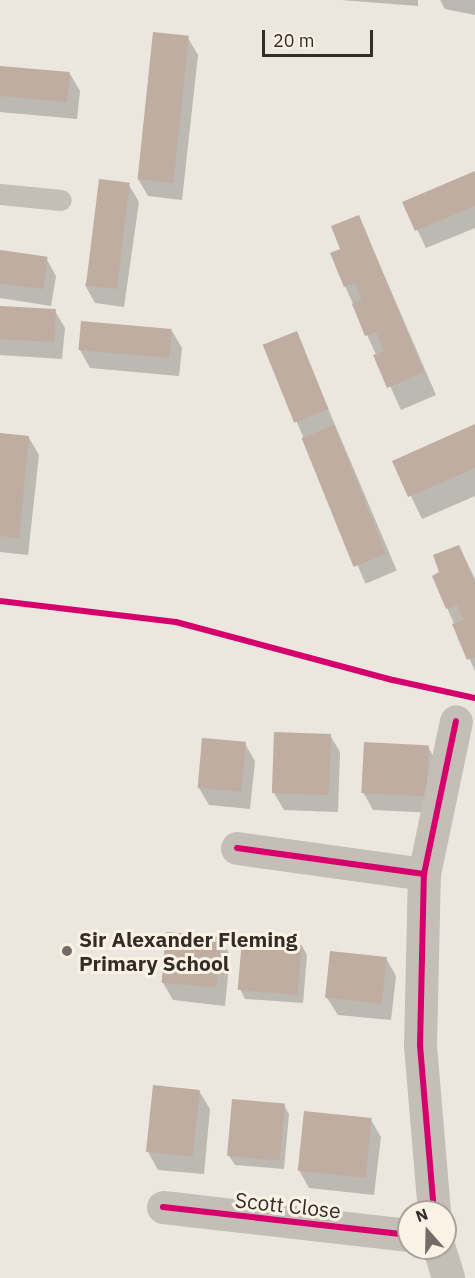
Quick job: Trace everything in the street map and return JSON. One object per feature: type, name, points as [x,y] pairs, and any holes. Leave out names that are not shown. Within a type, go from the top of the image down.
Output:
[{"type":"street","points":[[433,1200],[420,1046],[424,874],[456,721]]},
{"type":"street","points":[[237,848],[424,874]]},
{"type":"street","name":"Scott Close","points":[[163,1207],[397,1234]]},
{"type":"street","points":[[443,1260],[448,1278]]},
{"type":"lane","points":[[0,194],[61,200]]},
{"type":"building","points":[[153,32],[189,36],[173,183],[138,179]]},
{"type":"building","points":[[0,66],[70,72],[67,102],[0,96]]},
{"type":"building","points":[[475,171],[475,206],[415,231],[402,202]]},
{"type":"building","points":[[99,179],[130,183],[117,289],[86,285]]},
{"type":"building","points":[[359,215],[424,372],[387,388],[373,355],[384,351],[376,332],[365,336],[352,304],[362,300],[355,282],[344,287],[330,253],[340,249],[331,226]]},
{"type":"building","points":[[0,250],[48,257],[43,289],[0,283]]},
{"type":"building","points":[[0,306],[56,309],[54,342],[0,339]]},
{"type":"building","points":[[81,321],[172,329],[169,358],[78,350]]},
{"type":"building","points":[[297,331],[328,409],[294,423],[263,345]]},
{"type":"building","points":[[475,424],[475,468],[408,497],[392,461]]},
{"type":"building","points":[[334,425],[386,554],[354,567],[302,438]]},
{"type":"building","points":[[0,433],[29,436],[19,538],[0,536]]},
{"type":"building","points":[[459,545],[475,582],[475,657],[467,660],[452,624],[464,620],[457,605],[446,609],[432,576],[439,572],[433,555]]},
{"type":"building","points":[[274,732],[331,734],[329,795],[272,793]]},
{"type":"building","points":[[202,738],[246,742],[241,792],[198,788]]},
{"type":"building","points":[[364,742],[429,745],[426,796],[361,793]]},
{"type":"building","points":[[166,932],[221,937],[216,988],[162,983]]},
{"type":"building","points":[[242,940],[302,945],[297,995],[238,990]]},
{"type":"building","points":[[330,951],[387,957],[382,1004],[325,998]]},
{"type":"building","points":[[153,1085],[200,1090],[193,1157],[146,1152]]},
{"type":"building","points":[[232,1099],[285,1104],[280,1160],[227,1156]]},
{"type":"building","points":[[304,1111],[372,1118],[365,1178],[298,1171]]},
{"type":"cycle path","points":[[0,601],[176,622],[393,680],[475,698]]},
{"type":"cycle path","points":[[433,1200],[420,1046],[424,874],[456,721]]},
{"type":"cycle path","points":[[237,848],[424,874]]},
{"type":"cycle path","points":[[163,1207],[397,1234]]},
{"type":"place","name":"Sir Alexander Fleming Primary School","points":[[67,951]]}]
